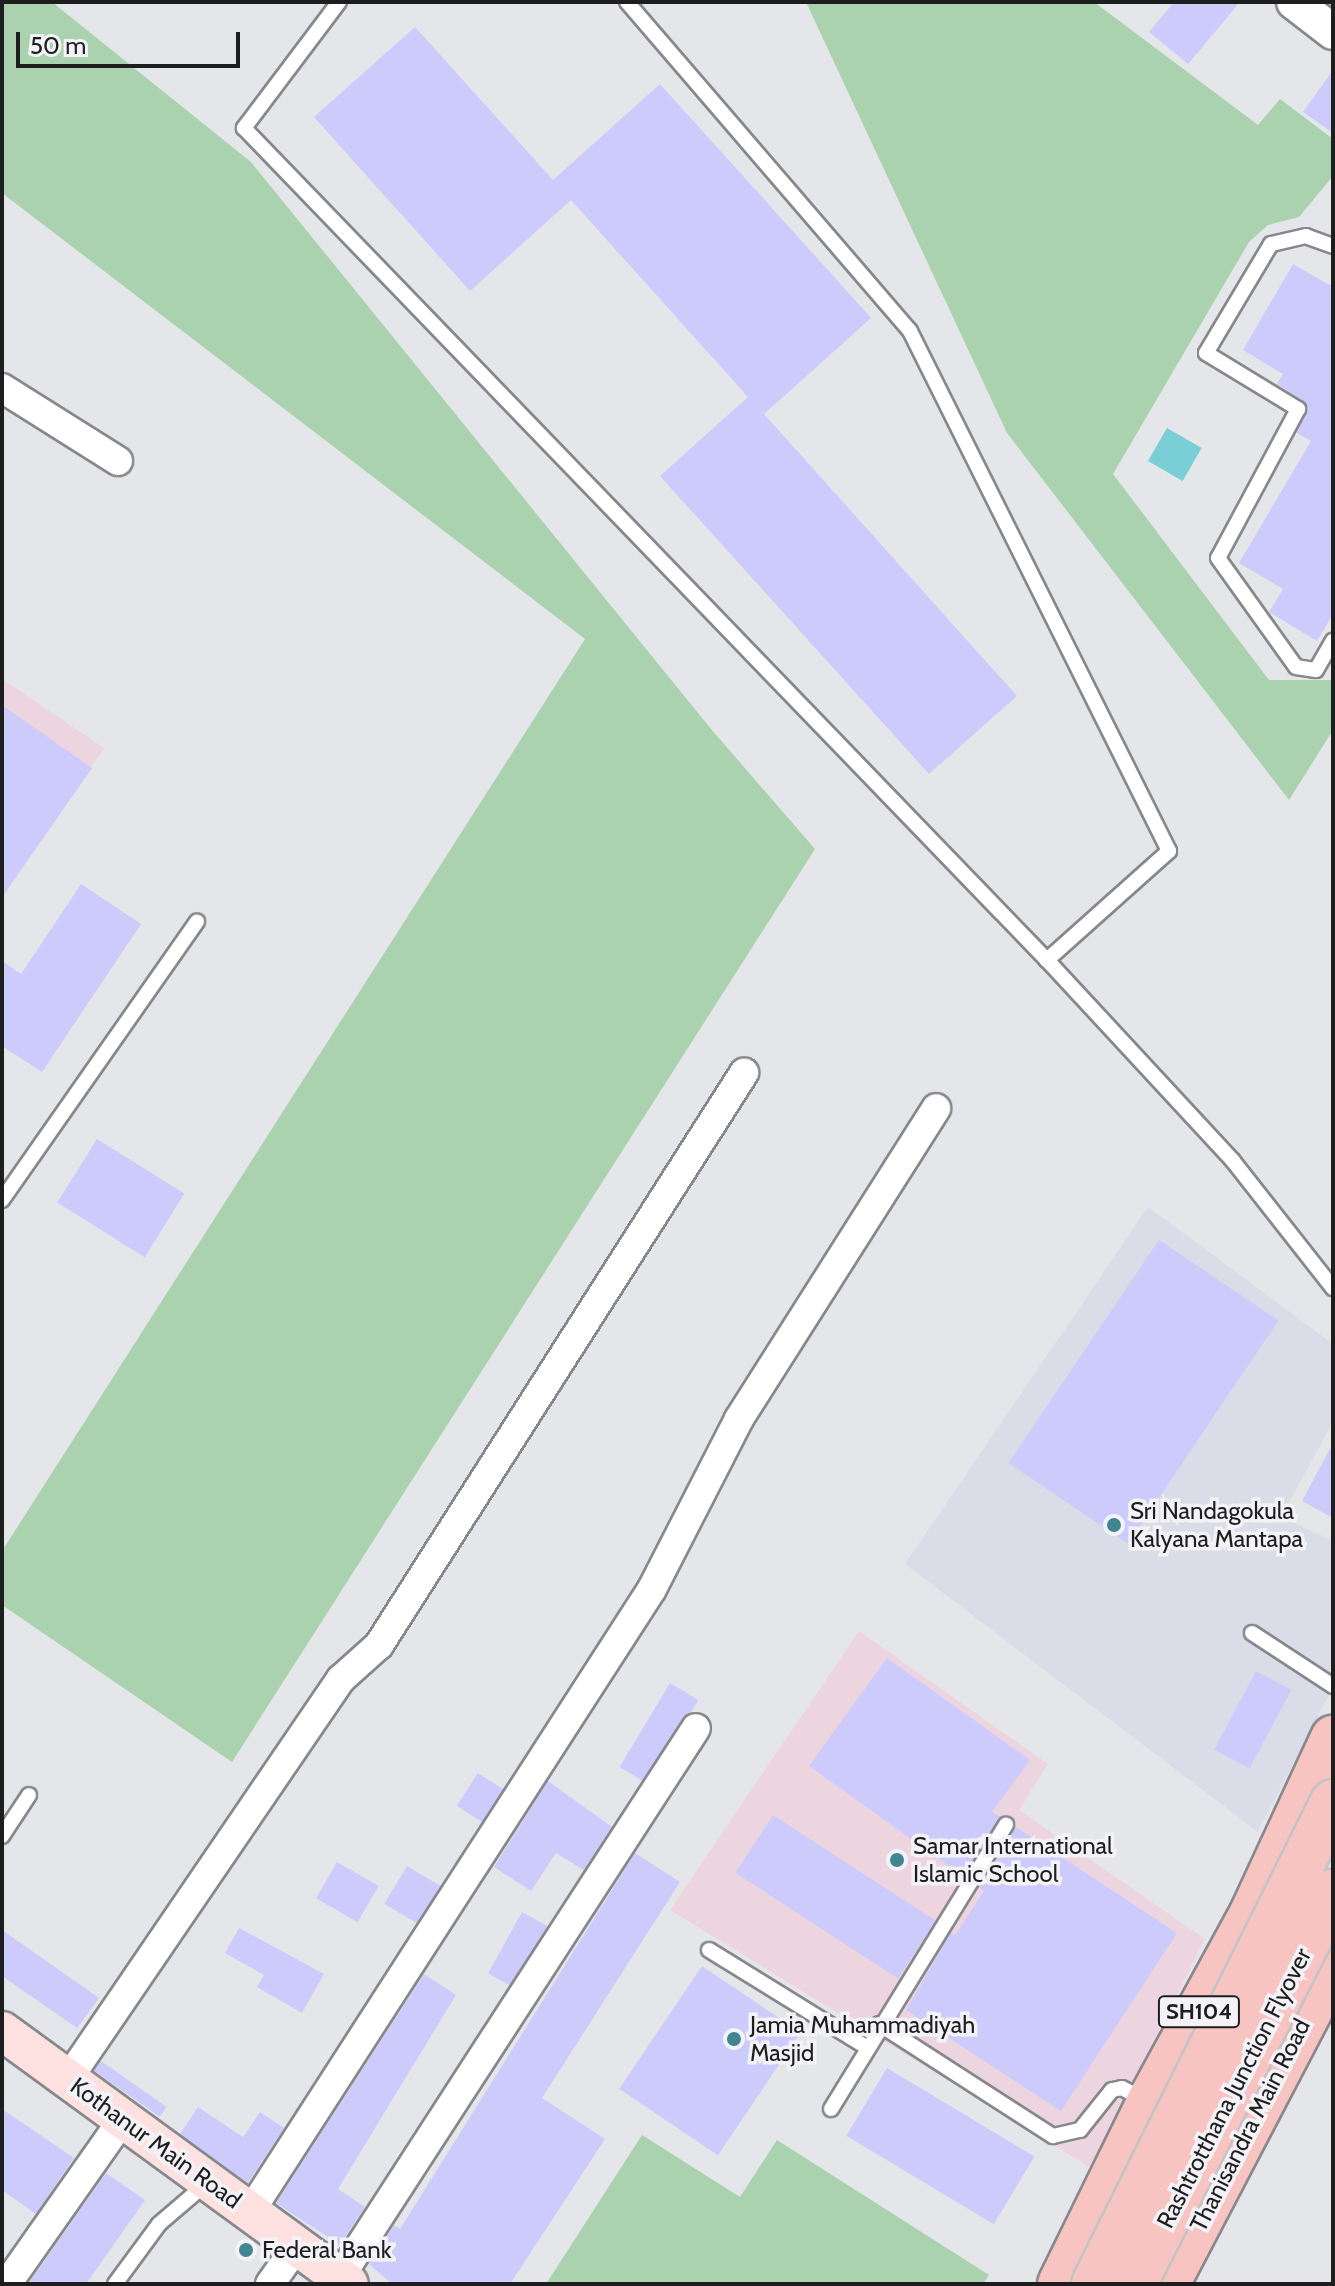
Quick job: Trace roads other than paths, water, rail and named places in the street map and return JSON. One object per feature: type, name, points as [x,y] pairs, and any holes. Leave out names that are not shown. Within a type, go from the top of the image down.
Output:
[{"type":"main road","name":"SH104","points":[[1060,2284],[1149,2102],[1253,1911],[1333,1738]]},
{"type":"main road","name":"Rashtrotthana Junction Flyover","points":[[1094,2284],[1333,1802]]},
{"type":"main road","name":"Rashtrotthana Junction Flyover","points":[[1134,2284],[1333,1892]]},
{"type":"main road","points":[[1253,1911],[1333,1950]]},
{"type":"main road","name":"Thanisandra Main Road","points":[[1167,2284],[1333,1966]]},
{"type":"main road","name":"Kothanur Main Road","points":[[2,2031],[344,2281]]},
{"type":"street","points":[[1294,2],[1333,32]]},
{"type":"street","points":[[2,388],[118,461]]},
{"type":"street","points":[[68,2079],[341,1679],[379,1645],[744,1073]]},
{"type":"street","points":[[250,2212],[652,1589],[739,1419],[936,1108]]},
{"type":"street","points":[[344,2281],[696,1728]]},
{"type":"street","points":[[7,2284],[123,2119]]},
{"type":"street","points":[[270,2284],[297,2246]]},
{"type":"lane","points":[[339,2],[244,128],[1047,960],[1233,1161],[1333,1288]]},
{"type":"lane","points":[[627,2],[910,331],[1169,851],[1047,960]]},
{"type":"lane","points":[[1333,246],[1306,236],[1271,244],[1206,353],[1298,409],[1218,558],[1296,667],[1316,670],[1333,641]]},
{"type":"lane","points":[[2,1200],[197,922]]},
{"type":"lane","points":[[1252,1633],[1333,1686]]},
{"type":"lane","points":[[2,1836],[29,1795]]},
{"type":"lane","points":[[831,2109],[879,2024],[1006,1825]]},
{"type":"lane","points":[[709,1950],[866,2047]]},
{"type":"lane","points":[[879,2024],[1053,2136],[1080,2130],[1112,2090],[1122,2088],[1149,2102]]},
{"type":"lane","points":[[115,2284],[159,2224],[208,2181]]},
{"type":"water","points":[[1167,428],[1202,448],[1183,481],[1148,461]]},
{"type":"place","name":"Sri Nandagokula Kalyana Mantapa","points":[[1114,1525]]},
{"type":"place","name":"Samar International Islamic School","points":[[897,1860]]},
{"type":"place","name":"Jamia Muhammadiyah Masjid","points":[[734,2039]]},
{"type":"place","name":"Federal Bank","points":[[246,2250]]}]
